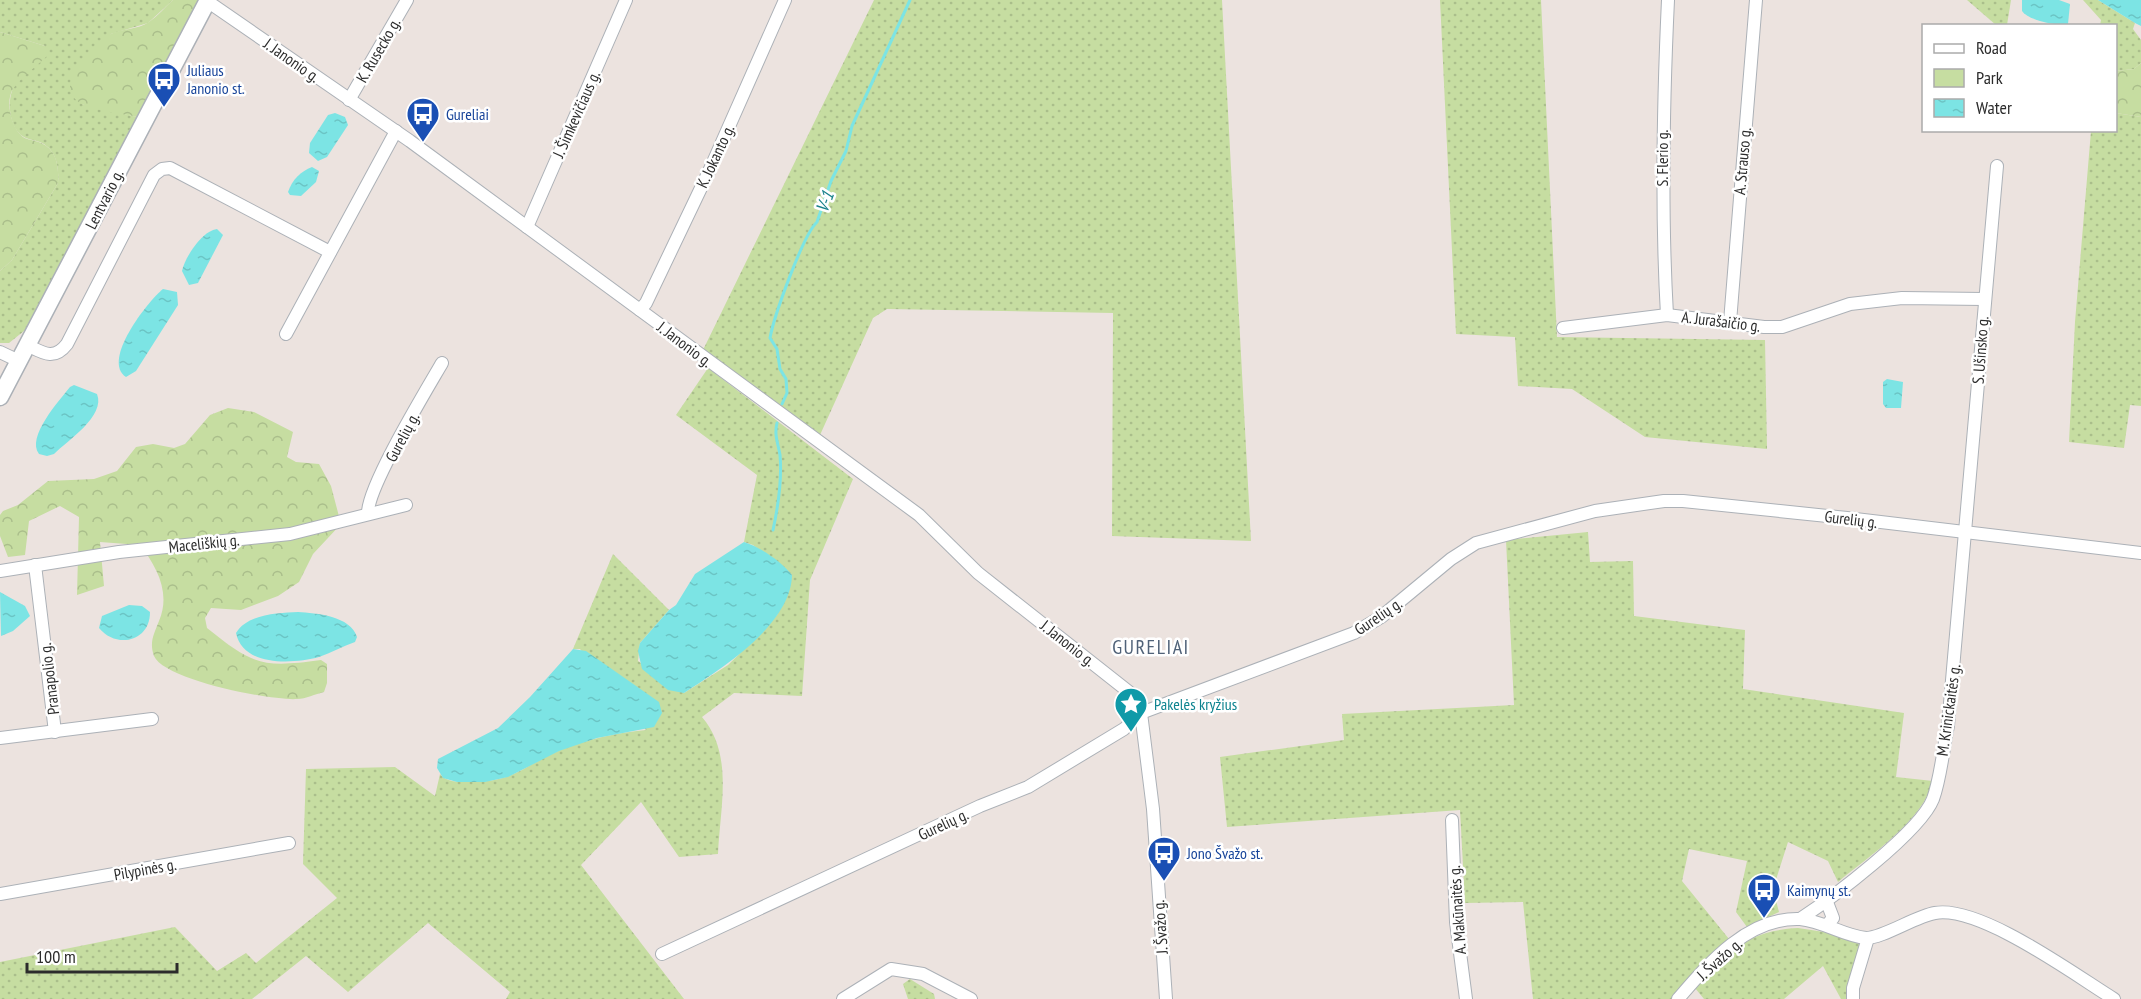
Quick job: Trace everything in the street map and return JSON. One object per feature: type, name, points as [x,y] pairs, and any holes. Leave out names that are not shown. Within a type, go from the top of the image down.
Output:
[{"type":"main road","name":"Lentvario g.","points":[[0,397],[207,1]]},
{"type":"street","name":"K. Rusecko g.","points":[[349,100],[407,0]]},
{"type":"street","name":"J. Šimkevičiaus g.","points":[[527,228],[626,0]]},
{"type":"street","name":"K. Jokanto g.","points":[[640,310],[711,167],[785,0]]},
{"type":"street","name":"S. Flerio g.","points":[[1667,315],[1662,210],[1668,0]]},
{"type":"street","name":"A. Strauso g.","points":[[1730,322],[1756,0]]},
{"type":"street","name":"J. Janonio g.","points":[[207,1],[396,131],[919,515],[978,573],[1129,692],[1137,700],[1141,713]]},
{"type":"street","points":[[286,334],[396,131]]},
{"type":"street","name":"S. Ušinsko g.","points":[[1966,534],[1997,166]]},
{"type":"street","points":[[27,345],[51,356],[57,354],[67,344],[154,176],[162,170],[170,168],[330,252]]},
{"type":"street","name":"A. Jurašaičio g.","points":[[1563,328],[1667,315],[1764,327],[1782,327],[1850,304],[1902,298],[1984,299]]},
{"type":"street","points":[[0,352],[19,361]]},
{"type":"street","name":"Gurelių g.","points":[[368,514],[370,500],[394,448],[442,363]]},
{"type":"street","name":"Gurelių g.","points":[[662,954],[980,806],[1028,787],[1124,729],[1141,713],[1354,633],[1381,617],[1451,559],[1476,543],[1595,511],[1683,501],[2141,553]]},
{"type":"street","name":"Maceliškių g.","points":[[0,571],[119,552],[290,534],[406,505]]},
{"type":"street","name":"M. Krinickaitės g.","points":[[1874,862],[1920,818],[1933,799],[1948,726],[1966,534]]},
{"type":"street","name":"Pranapolio g.","points":[[35,565],[55,732],[152,719]]},
{"type":"street","name":"J. Švažo g.","points":[[1141,713],[1153,809],[1166,999]]},
{"type":"street","points":[[0,738],[55,732]]},
{"type":"street","name":"A. Makūnaitės g.","points":[[1452,820],[1456,922],[1466,999]]},
{"type":"street","name":"Pilypinės g.","points":[[0,894],[289,843]]},
{"type":"street","name":"J. Švažo g.","points":[[1800,919],[1823,904],[1874,862]]},
{"type":"street","points":[[1823,904],[1828,905],[1833,913],[1833,918],[1827,925]]},
{"type":"street","points":[[1852,999],[1853,988],[1868,938],[1936,912],[1959,916],[2040,950],[2114,999]]},
{"type":"street","name":"J. Švažo g.","points":[[1678,999],[1717,957],[1750,932],[1769,924],[1800,919],[1868,938]]},
{"type":"street","points":[[843,999],[891,969],[923,974],[971,999]]},
{"type":"green space","points":[[0,0],[173,0],[148,23],[111,34],[82,104],[137,117],[29,327],[9,343],[0,343],[0,271],[12,260],[58,183],[58,177],[54,155],[47,146],[19,133],[13,123],[10,110],[14,85],[45,46],[0,32]]},
{"type":"green space","points":[[173,0],[198,0],[137,117],[88,106],[73,97],[70,87],[72,77],[84,57],[101,40],[114,33],[149,22]]},
{"type":"green space","points":[[874,0],[1222,0],[1251,541],[1112,536],[1113,313],[887,309],[873,318],[820,435],[703,350]]},
{"type":"green space","points":[[1440,0],[1541,0],[1557,337],[1765,340],[1767,449],[1645,437],[1572,389],[1518,386],[1515,337],[1456,334]]},
{"type":"green space","points":[[1967,0],[2011,0],[2007,24],[1995,24]]},
{"type":"green space","points":[[2083,0],[2098,0],[2135,23],[2133,29],[2141,40],[2141,63],[2134,69],[2117,71],[2117,24],[2100,24],[2101,20]]},
{"type":"green space","points":[[0,32],[45,46],[47,56],[13,89],[9,107],[12,121],[19,133],[51,150],[56,160],[58,183],[12,260],[0,271]]},
{"type":"green space","points":[[2141,63],[2141,117],[2117,113],[2117,71],[2134,69]]},
{"type":"green space","points":[[2117,113],[2141,117],[2141,406],[2130,405],[2124,448],[2069,442],[2075,322],[2091,132],[2117,132]]},
{"type":"green space","points":[[708,368],[853,479],[810,580],[802,696],[734,693],[702,717],[712,732],[722,764],[718,854],[679,857],[641,802],[581,865],[684,999],[506,999],[510,992],[428,923],[348,992],[306,956],[252,999],[0,999],[0,962],[175,927],[217,971],[246,953],[256,963],[337,898],[303,864],[306,769],[395,767],[435,796],[440,774],[455,782],[495,780],[516,773],[571,746],[602,737],[646,730],[580,649],[573,649],[613,554],[669,610],[640,643],[638,661],[684,693],[728,665],[777,615],[792,575],[753,545],[744,542],[757,475],[676,415]]},
{"type":"green space","points":[[228,408],[254,412],[293,432],[287,457],[296,462],[319,464],[331,486],[341,524],[313,554],[299,582],[278,596],[241,610],[211,608],[205,618],[207,628],[236,650],[259,661],[285,664],[321,660],[327,664],[327,683],[324,692],[297,699],[243,693],[197,681],[162,665],[154,656],[152,642],[162,611],[163,590],[152,562],[140,545],[100,542],[104,586],[77,595],[79,517],[60,506],[29,521],[25,555],[8,557],[0,536],[0,515],[3,511],[18,505],[48,481],[94,479],[117,471],[136,447],[153,444],[174,448],[185,444],[210,415]]},
{"type":"green space","points":[[1588,532],[1590,562],[1633,561],[1634,616],[1745,630],[1743,689],[1904,713],[1896,777],[1933,781],[1927,796],[1907,824],[1838,882],[1828,861],[1788,842],[1773,889],[1779,912],[1747,927],[1736,912],[1747,861],[1689,849],[1682,881],[1729,939],[1700,966],[1671,999],[1533,999],[1523,902],[1465,903],[1460,810],[1227,827],[1220,757],[1344,740],[1342,714],[1514,705],[1506,540]]},
{"type":"green space","points":[[1798,928],[1839,936],[1861,945],[1848,999],[1841,999],[1823,966],[1784,999],[1704,999],[1695,988],[1730,954],[1751,939],[1780,930]]},
{"type":"green space","points":[[910,979],[934,994],[935,999],[908,999],[903,984]]},
{"type":"water","points":[[2022,0],[2059,0],[2070,4],[2068,24],[2050,24],[2036,20],[2022,11]]},
{"type":"water","points":[[2098,0],[2141,0],[2141,26],[2135,23]]},
{"type":"water","points":[[335,113],[345,117],[348,125],[327,157],[318,161],[309,153],[310,143],[328,115]]},
{"type":"water","points":[[312,167],[319,171],[316,182],[301,196],[290,195],[288,192],[294,180]]},
{"type":"water","points":[[217,229],[223,235],[198,283],[189,285],[182,271],[187,259],[200,239]]},
{"type":"water","points":[[163,289],[177,292],[178,305],[136,371],[126,377],[120,369],[119,358],[123,346],[138,318]]},
{"type":"water","points":[[1887,379],[1903,382],[1901,408],[1886,408],[1883,404],[1883,382]]},
{"type":"water","points":[[74,385],[97,394],[96,411],[84,427],[54,454],[47,456],[39,454],[36,447],[40,429],[59,401]]},
{"type":"water","points":[[744,542],[770,555],[792,575],[789,593],[780,611],[752,644],[716,671],[684,693],[668,690],[642,669],[638,651],[640,643],[676,605],[695,574]]},
{"type":"water","points":[[0,592],[25,606],[30,616],[13,631],[1,636]]},
{"type":"water","points":[[129,605],[142,606],[150,612],[149,622],[138,636],[123,640],[114,639],[99,628],[102,616]]},
{"type":"water","points":[[298,612],[332,617],[348,624],[357,637],[355,642],[319,657],[283,661],[258,657],[248,652],[236,633],[255,618]]},
{"type":"water","points":[[573,649],[586,651],[659,702],[662,713],[654,727],[597,738],[559,751],[508,777],[485,782],[457,782],[443,778],[437,768],[438,759],[498,728],[530,697]]},
{"type":"waterway","name":"V-1","points":[[782,404],[787,393],[786,379],[780,369],[777,349],[770,338],[777,312],[797,259],[817,222],[831,181],[846,151],[852,126],[910,0]]},
{"type":"waterway","name":"V-1","points":[[773,530],[780,473],[777,423]]},
{"type":"place","name":"Juliaus Janonio st.","points":[[164,108]]},
{"type":"place","name":"Gureliai","points":[[423,143]]},
{"type":"place","name":"Pakelės kryžius","points":[[1131,733]]},
{"type":"place","name":"Jono Švažo st.","points":[[1164,882]]},
{"type":"place","name":"Kaimynų st.","points":[[1764,919]]},
{"type":"district","name":"GURELIAI","points":[[1151,647]]}]
